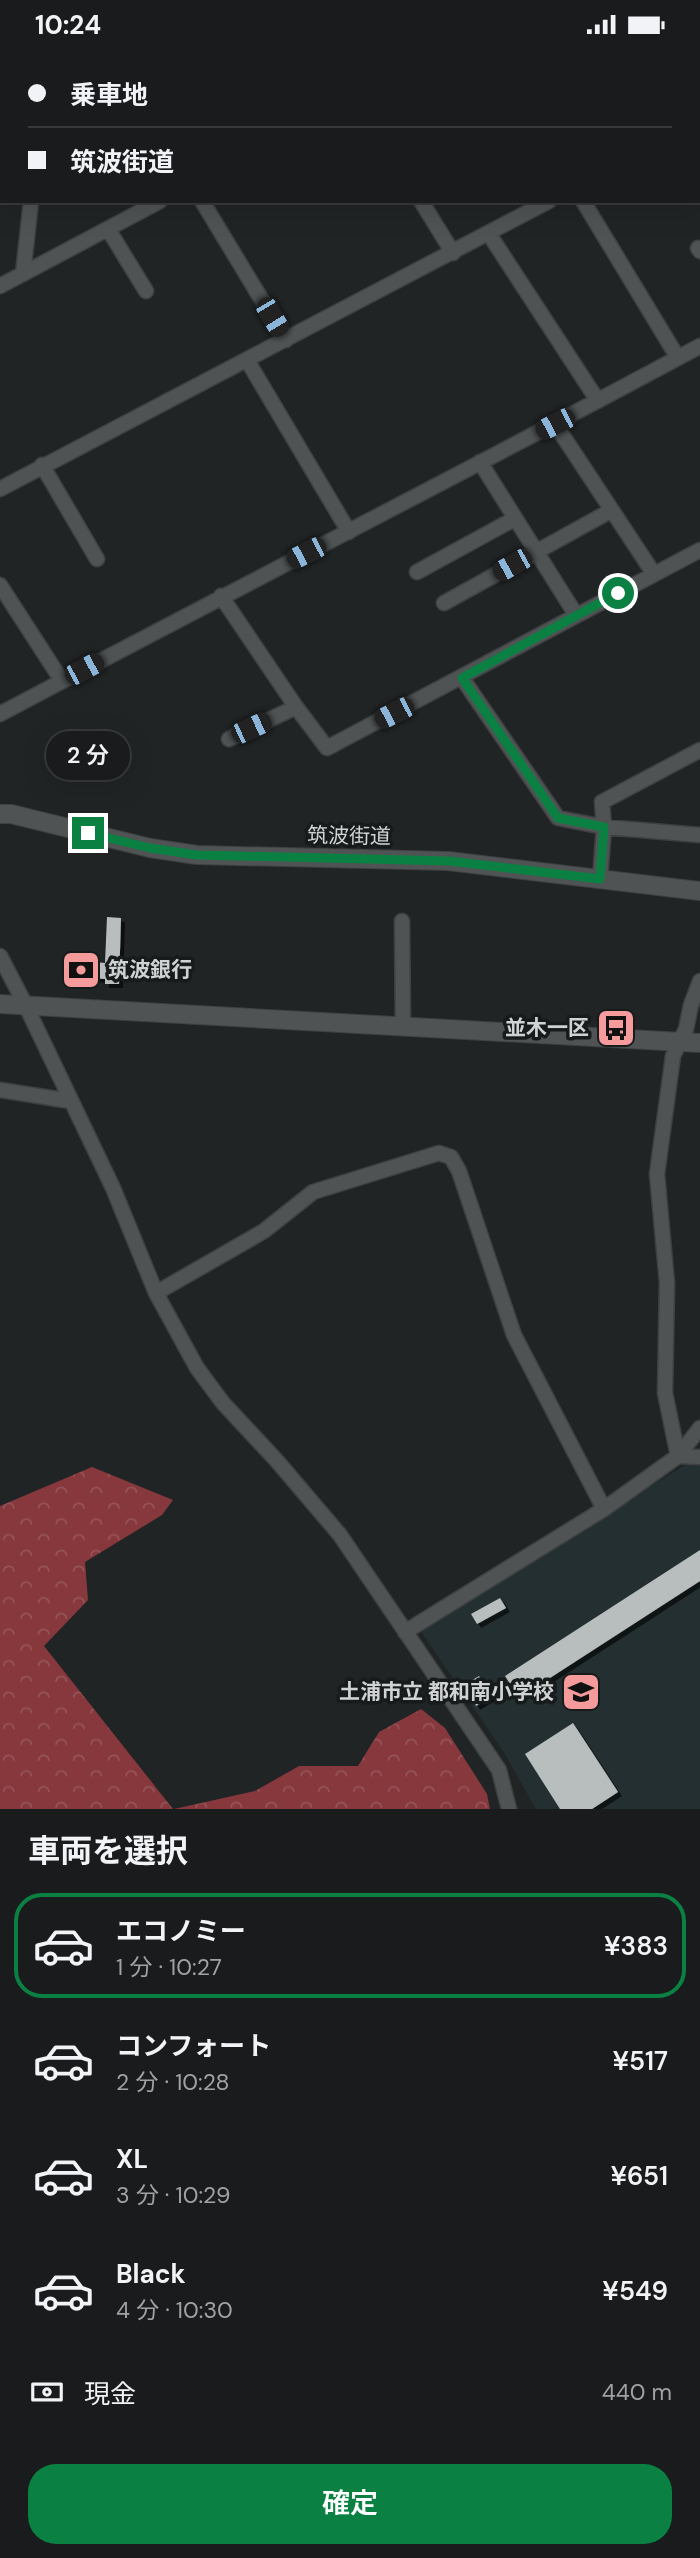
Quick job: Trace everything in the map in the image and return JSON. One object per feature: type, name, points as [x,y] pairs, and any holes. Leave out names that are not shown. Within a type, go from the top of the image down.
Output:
[{"type":"street","points":[[23,274],[31,203]]},
{"type":"street","points":[[0,286],[156,203]]},
{"type":"street","points":[[203,203],[286,340]]},
{"type":"street","points":[[422,203],[453,253]]},
{"type":"street","points":[[0,489],[545,203]]},
{"type":"street","points":[[584,203],[678,358]]},
{"type":"street","points":[[108,229],[146,291]]},
{"type":"street","points":[[489,233],[598,401]]},
{"type":"street","points":[[0,714],[700,346]]},
{"type":"street","points":[[247,359],[349,532]]},
{"type":"street","points":[[555,424],[654,574]]},
{"type":"street","points":[[480,462],[576,615]]},
{"type":"street","points":[[42,465],[97,559]]},
{"type":"street","points":[[444,603],[612,510]]},
{"type":"street","points":[[417,572],[514,519]]},
{"type":"street","points":[[221,596],[327,748],[700,551]]},
{"type":"street","points":[[0,585],[62,681]]},
{"type":"street","points":[[462,678],[558,818],[604,827],[700,835]]},
{"type":"street","points":[[229,739],[296,707]]},
{"type":"street","points":[[600,879],[604,827],[602,802],[700,750]]},
{"type":"street","name":"筑波街道","points":[[0,814],[11,814],[150,848],[197,855],[449,861],[700,891]]},
{"type":"street","points":[[402,922],[403,1028]]},
{"type":"street","points":[[0,956],[113,1188],[156,1293],[197,1367],[223,1403],[340,1535],[499,1770],[509,1809]]},
{"type":"street","points":[[678,1457],[665,1393],[667,1283],[657,1174],[673,1056],[700,981]]},
{"type":"street","points":[[0,1004],[700,1044]]},
{"type":"street","points":[[0,1090],[70,1101]]},
{"type":"street","points":[[156,1293],[264,1231],[313,1192],[439,1153],[451,1157],[459,1171],[514,1335],[604,1509]]},
{"type":"street","points":[[405,1632],[604,1509],[678,1457],[700,1429]]},
{"type":"street","points":[[678,1457],[700,1457]]},
{"type":"shaded area","name":"土浦市立 都和南小学校","points":[[696,1458],[700,1461],[700,1809],[536,1809],[505,1754],[420,1630]]},
{"type":"green space","points":[[92,1467],[173,1500],[162,1515],[85,1562],[88,1600],[44,1646],[173,1809],[0,1809],[0,1506]]},
{"type":"green space","points":[[421,1709],[445,1728],[487,1794],[490,1809],[174,1809],[255,1791],[299,1766],[358,1766],[379,1732]]},
{"type":"building","points":[[107,917],[121,918],[119,984],[105,984],[105,979],[77,977],[77,984],[64,983],[66,959],[105,963]]},
{"type":"building","points":[[700,1550],[700,1581],[519,1698],[505,1676]]},
{"type":"building","points":[[500,1598],[506,1608],[477,1624],[471,1614]]},
{"type":"building","points":[[479,1676],[491,1697],[476,1706],[464,1685]]},
{"type":"building","points":[[573,1723],[618,1792],[592,1809],[560,1809],[525,1754]]},
{"type":"place","name":"筑波銀行","points":[[81,970]]},
{"type":"place","name":"並木一区","points":[[616,1028]]},
{"type":"place","name":"土浦市立 都和南小学校","points":[[581,1692]]},
{"type":"route","points":[[88,833],[150,848],[197,855],[449,861],[600,879],[604,827],[558,818],[462,678],[618,593]]}]
